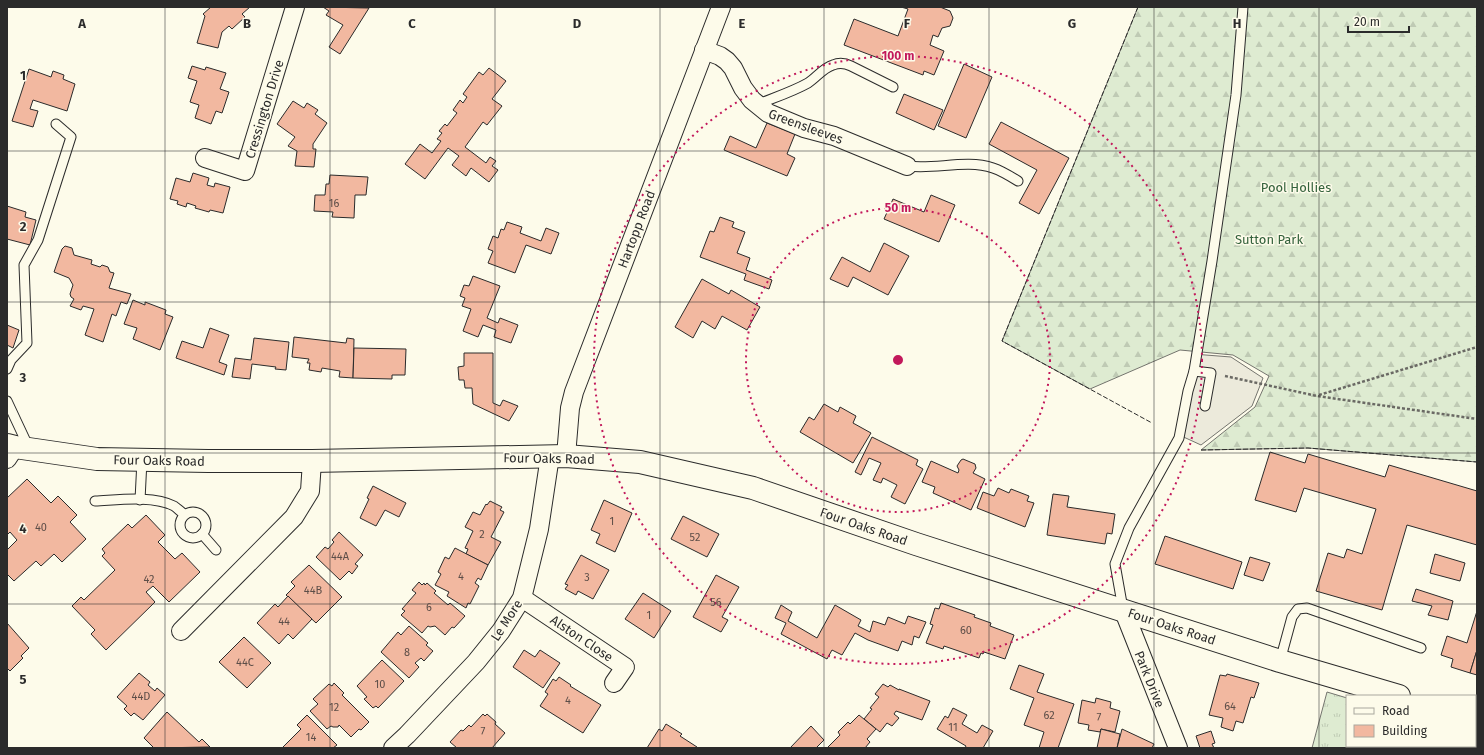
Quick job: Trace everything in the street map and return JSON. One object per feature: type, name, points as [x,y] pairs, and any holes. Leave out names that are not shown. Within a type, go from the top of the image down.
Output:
[{"type":"main road","name":"Four Oaks Road","points":[[15,450],[97,459],[142,460],[312,462],[558,456],[640,462],[754,488],[916,544],[1122,609],[1280,662],[1395,695]]},
{"type":"street","name":"Cressington Drive","points":[[205,158],[245,171],[295,7]]},
{"type":"street","name":"Hartopp Road","points":[[558,456],[574,392],[721,7]]},
{"type":"street","name":"Greensleeves","points":[[704,50],[720,56],[727,61],[733,68],[743,88],[756,105],[768,114],[804,128],[834,136],[907,166]]},
{"type":"street","name":"Le More","points":[[393,748],[476,662],[502,631],[522,598],[558,456]]},
{"type":"street","points":[[181,631],[294,517],[310,491],[312,462]]},
{"type":"street","name":"Alston Close","points":[[522,598],[626,667],[614,683]]},
{"type":"street","name":"Park Drive","points":[[1122,609],[1178,748]]},
{"type":"lane","points":[[1122,609],[1114,564],[1129,528],[1179,438],[1188,391],[1194,371],[1212,261],[1236,95],[1243,7]]},
{"type":"lane","points":[[756,105],[799,87],[822,71],[839,63],[844,63],[851,66],[893,87]]},
{"type":"lane","points":[[7,369],[11,360],[27,344],[24,265],[38,240],[71,137],[56,124]]},
{"type":"lane","points":[[907,166],[987,167],[994,168],[1018,181]]},
{"type":"lane","points":[[1194,371],[1210,373],[1205,406]]},
{"type":"lane","points":[[7,401],[15,450]]},
{"type":"lane","points":[[140,500],[142,460]]},
{"type":"lane","points":[[95,501],[155,501],[174,506],[184,514]]},
{"type":"lane","points":[[192,511],[200,514],[206,521],[205,529],[202,534],[190,538],[181,533],[179,525],[184,514],[192,511]]},
{"type":"lane","points":[[202,534],[216,550]]},
{"type":"lane","points":[[1280,662],[1292,617],[1298,609],[1307,608],[1421,648]]},
{"type":"path","points":[[1317,396],[1477,347]]},
{"type":"path","points":[[1210,373],[1317,396],[1477,419]]},
{"type":"green space","name":"Pool Hollies","points":[[1138,7],[1477,7],[1477,462],[1308,448],[1201,450],[1255,407],[1269,376],[1233,355],[1180,350],[1090,389],[1002,341]]},
{"type":"green space","points":[[1327,692],[1346,698],[1346,747],[1399,747],[1396,748],[1312,748]]},
{"type":"shaded area","points":[[1193,354],[1231,357],[1263,378],[1252,406],[1201,445],[1177,434]]},
{"type":"building","points":[[211,7],[250,7],[242,14],[245,17],[232,29],[229,26],[222,32],[218,48],[197,43],[205,16],[203,14]]},
{"type":"building","points":[[323,7],[369,8],[340,54],[329,47],[343,25],[326,15],[329,11]]},
{"type":"building","points":[[901,7],[940,7],[950,11],[953,18],[950,26],[942,28],[938,37],[933,35],[930,45],[944,51],[934,75],[924,71],[923,75],[844,45],[854,19],[898,36],[908,9]]},
{"type":"building","points":[[964,64],[992,77],[966,138],[938,126]]},
{"type":"building","points":[[192,66],[205,70],[206,67],[226,73],[220,89],[229,92],[222,113],[216,111],[211,124],[195,118],[199,105],[190,102],[197,81],[188,78]]},
{"type":"building","points":[[489,68],[506,81],[492,99],[502,106],[487,125],[483,122],[465,147],[486,163],[490,157],[496,161],[492,166],[498,170],[489,182],[471,168],[466,176],[452,165],[459,156],[448,148],[425,179],[405,164],[420,144],[432,153],[441,141],[437,139],[442,133],[439,131],[445,124],[447,126],[457,113],[453,110],[460,100],[463,103],[467,97],[463,94],[479,72],[483,75]]},
{"type":"building","points":[[29,69],[51,77],[53,71],[64,75],[63,79],[75,84],[67,111],[33,100],[30,109],[38,111],[33,127],[12,121]]},
{"type":"building","points":[[904,94],[943,110],[934,130],[896,113]]},
{"type":"building","points":[[293,101],[304,108],[307,103],[318,110],[315,114],[327,123],[313,144],[313,149],[316,149],[314,167],[295,166],[297,151],[288,146],[295,137],[277,124]]},
{"type":"building","points":[[1001,122],[1069,158],[1039,214],[1019,203],[1037,170],[989,144]]},
{"type":"building","points":[[767,123],[795,134],[787,154],[795,158],[787,176],[724,150],[730,136],[756,148]]},
{"type":"building","points":[[193,173],[209,178],[207,185],[214,187],[215,183],[230,187],[223,213],[210,210],[209,212],[195,208],[196,206],[187,203],[186,207],[177,204],[178,201],[170,199],[176,178],[190,182]]},
{"type":"building","points":[[330,175],[368,177],[366,195],[355,195],[354,218],[332,217],[333,212],[314,211],[315,195],[325,195],[326,184],[329,184]]},
{"type":"building","points":[[931,195],[955,205],[939,242],[884,219],[893,199],[924,212]]},
{"type":"building","points":[[7,206],[26,212],[25,217],[36,220],[30,245],[7,239]]},
{"type":"building","points":[[720,217],[734,222],[732,227],[745,232],[737,253],[750,258],[746,270],[772,280],[769,289],[744,280],[746,274],[700,257],[710,231],[714,232]]},
{"type":"building","points":[[507,222],[522,227],[520,233],[541,241],[546,228],[559,233],[551,254],[526,245],[515,273],[488,263],[493,251],[488,249],[493,236],[498,238],[501,229],[504,230]]},
{"type":"building","points":[[884,243],[909,256],[888,295],[853,277],[848,287],[830,279],[842,257],[870,272]]},
{"type":"building","points":[[65,246],[72,248],[74,255],[92,260],[91,264],[100,267],[102,265],[108,267],[110,272],[114,273],[109,288],[131,294],[127,304],[121,302],[116,316],[112,314],[103,342],[85,335],[94,309],[83,306],[81,310],[70,306],[74,299],[70,294],[73,285],[69,278],[54,272],[62,249]]},
{"type":"building","points":[[473,276],[500,286],[487,318],[498,323],[500,318],[518,325],[511,343],[494,337],[496,330],[483,325],[478,337],[463,331],[471,309],[462,306],[465,298],[460,296],[464,285],[469,286]]},
{"type":"building","points":[[702,279],[729,294],[731,290],[760,307],[747,330],[722,316],[715,329],[702,321],[693,338],[675,327]]},
{"type":"building","points":[[133,300],[145,305],[145,302],[166,310],[165,314],[173,317],[160,350],[133,339],[137,328],[124,324]]},
{"type":"building","points":[[7,325],[19,330],[13,348],[7,345]]},
{"type":"building","points":[[210,328],[229,335],[219,362],[227,365],[224,375],[176,358],[182,341],[203,348]]},
{"type":"building","points":[[294,337],[346,343],[347,338],[354,339],[353,378],[339,377],[340,371],[322,368],[321,372],[309,370],[310,363],[307,363],[309,359],[292,357]]},
{"type":"building","points":[[254,338],[289,342],[286,370],[275,369],[276,367],[252,364],[250,379],[232,377],[235,358],[251,360]]},
{"type":"building","points":[[354,348],[406,349],[405,375],[392,375],[392,379],[353,378]]},
{"type":"building","points":[[464,353],[493,353],[493,403],[500,406],[503,400],[518,406],[509,421],[473,404],[472,388],[465,388],[464,380],[459,380],[458,367],[464,366]]},
{"type":"building","points":[[824,404],[838,412],[840,407],[856,416],[853,423],[871,433],[853,463],[800,432],[809,417],[814,420]]},
{"type":"building","points":[[872,437],[918,460],[916,465],[923,469],[905,504],[891,497],[897,485],[883,478],[881,483],[873,480],[881,463],[869,458],[861,475],[855,472]]},
{"type":"building","points":[[1270,452],[1305,463],[1308,454],[1385,477],[1389,465],[1477,491],[1477,545],[1407,525],[1382,610],[1316,591],[1328,553],[1344,558],[1347,549],[1362,554],[1376,509],[1304,488],[1296,512],[1255,500]]},
{"type":"building","points":[[963,459],[975,464],[976,468],[973,473],[985,479],[971,510],[933,493],[935,487],[922,482],[931,461],[958,473],[959,470],[957,466]]},
{"type":"building","points":[[27,479],[51,503],[58,496],[77,515],[70,522],[86,539],[62,562],[54,554],[41,566],[36,561],[14,581],[7,574],[7,550],[17,540],[10,532],[7,535],[7,498]]},
{"type":"building","points":[[373,486],[406,503],[399,517],[385,510],[376,526],[360,518]]},
{"type":"building","points":[[998,488],[1009,493],[1011,489],[1029,496],[1027,501],[1034,503],[1025,527],[977,508],[983,492],[994,496]]},
{"type":"building","points":[[1053,494],[1069,496],[1067,507],[1115,514],[1112,534],[1107,533],[1105,544],[1047,535]]},
{"type":"building","points":[[604,500],[632,513],[615,552],[596,543],[600,534],[591,530]]},
{"type":"building","points":[[490,501],[502,507],[500,510],[504,512],[491,537],[501,542],[488,565],[466,554],[468,549],[465,548],[473,531],[465,527],[473,512],[480,515],[486,504],[487,505]]},
{"type":"building","points":[[146,515],[165,535],[158,542],[175,559],[182,553],[200,572],[169,602],[153,586],[146,592],[155,602],[106,650],[91,634],[95,630],[72,606],[81,597],[84,600],[115,570],[102,556],[105,553],[102,549],[128,524],[132,528]]},
{"type":"building","points":[[683,516],[719,534],[707,557],[671,539]]},
{"type":"building","points":[[339,532],[363,555],[355,564],[358,566],[352,574],[349,571],[340,580],[316,557],[325,547],[328,549],[334,542],[332,540]]},
{"type":"building","points":[[1165,536],[1242,562],[1233,589],[1155,564]]},
{"type":"building","points":[[455,548],[488,565],[481,580],[478,578],[475,583],[479,586],[470,604],[468,603],[466,608],[447,596],[449,592],[435,585],[441,574],[438,572],[445,557],[449,559]]},
{"type":"building","points":[[1435,554],[1465,563],[1460,581],[1430,573]]},
{"type":"building","points":[[581,555],[609,570],[593,599],[578,591],[576,595],[565,589],[568,585],[565,584]]},
{"type":"building","points":[[1250,557],[1270,563],[1263,581],[1244,575]]},
{"type":"building","points":[[309,565],[342,597],[316,623],[286,595],[295,586],[291,582]]},
{"type":"building","points":[[716,575],[739,587],[722,617],[728,620],[721,632],[693,617]]},
{"type":"building","points":[[419,582],[422,585],[427,583],[436,591],[434,593],[448,605],[450,603],[465,616],[445,635],[435,626],[428,626],[422,633],[401,615],[405,611],[402,609],[416,593],[412,590]]},
{"type":"building","points":[[1416,589],[1453,601],[1448,620],[1428,615],[1432,606],[1412,601]]},
{"type":"building","points":[[643,593],[671,611],[654,638],[625,619]]},
{"type":"building","points":[[288,596],[312,619],[293,639],[288,634],[279,644],[257,623],[275,604],[278,607]]},
{"type":"building","points":[[941,603],[975,615],[974,617],[991,623],[990,626],[1014,635],[1005,659],[984,652],[983,654],[981,653],[979,658],[944,646],[943,649],[926,643],[933,625],[930,624],[935,608],[939,609]]},
{"type":"building","points":[[781,605],[792,612],[788,621],[817,638],[835,605],[861,620],[858,626],[870,632],[873,621],[885,625],[888,617],[905,624],[908,616],[926,622],[919,638],[914,636],[912,645],[902,641],[898,651],[868,640],[855,633],[842,655],[832,650],[827,659],[781,634],[786,623],[775,618]]},
{"type":"building","points":[[1477,611],[1477,650],[1470,673],[1451,667],[1453,659],[1441,655],[1447,636],[1467,643]]},
{"type":"building","points":[[7,623],[29,648],[21,656],[23,658],[10,671],[7,668]]},
{"type":"building","points":[[409,626],[428,643],[426,645],[433,651],[424,661],[421,658],[415,663],[419,667],[409,678],[381,652],[398,632],[401,635]]},
{"type":"building","points":[[244,637],[271,663],[247,688],[219,662]]},
{"type":"building","points":[[524,650],[535,657],[540,650],[560,663],[543,688],[513,667]]},
{"type":"building","points":[[1477,650],[1477,675],[1470,673]]},
{"type":"building","points":[[382,660],[404,681],[378,708],[376,706],[373,708],[364,699],[367,697],[357,686]]},
{"type":"building","points":[[1019,665],[1044,674],[1037,692],[1074,704],[1058,748],[1039,748],[1044,732],[1024,725],[1034,698],[1010,689]]},
{"type":"building","points":[[139,673],[150,682],[148,685],[155,691],[157,688],[165,695],[143,720],[134,713],[131,716],[124,709],[127,706],[117,697]]},
{"type":"building","points":[[1227,674],[1259,683],[1254,698],[1251,697],[1243,723],[1236,721],[1233,731],[1221,727],[1223,718],[1209,715],[1220,675],[1226,676]]},
{"type":"building","points":[[559,677],[571,685],[570,686],[601,705],[583,733],[540,706],[548,694],[545,692],[553,679],[556,681]]},
{"type":"building","points":[[334,683],[344,693],[342,695],[369,722],[351,737],[339,725],[338,727],[331,726],[327,729],[310,711],[318,704],[313,699],[329,684],[332,686]]},
{"type":"building","points":[[883,684],[888,687],[890,685],[899,690],[930,701],[922,720],[896,711],[894,714],[899,718],[892,726],[887,723],[880,732],[864,719],[872,709],[870,708],[879,697],[875,694]]},
{"type":"building","points":[[1096,698],[1111,702],[1110,708],[1120,711],[1115,732],[1101,729],[1100,732],[1088,730],[1089,725],[1078,723],[1082,700],[1095,703]]},
{"type":"building","points":[[953,708],[967,715],[962,724],[977,733],[982,725],[993,731],[983,748],[965,748],[966,746],[937,729],[945,716],[948,718]]},
{"type":"building","points":[[167,712],[199,742],[202,739],[210,747],[154,748],[144,738]]},
{"type":"building","points":[[483,714],[485,716],[487,714],[505,733],[492,748],[457,748],[450,742],[461,730],[463,731],[469,725],[471,727]]},
{"type":"building","points":[[307,715],[337,745],[333,748],[282,748],[301,729],[297,725]]},
{"type":"building","points":[[859,715],[876,729],[867,739],[870,742],[865,748],[827,748],[840,735],[838,732],[848,722],[850,724]]},
{"type":"building","points":[[666,724],[682,734],[680,736],[697,747],[647,748],[659,729],[662,731]]},
{"type":"building","points":[[811,726],[824,740],[816,748],[790,748]]},
{"type":"building","points":[[1101,729],[1120,734],[1117,748],[1097,748]]},
{"type":"building","points":[[1122,729],[1154,744],[1152,748],[1117,748]]},
{"type":"building","points":[[1211,731],[1215,743],[1212,744],[1214,748],[1200,748],[1196,736]]},
{"type":"fence","points":[[1138,7],[1002,341],[1152,423]]},
{"type":"fence","points":[[1201,450],[1308,448],[1477,462]]},
{"type":"park label","name":"Sutton Park","points":[[1269,239]]}]
